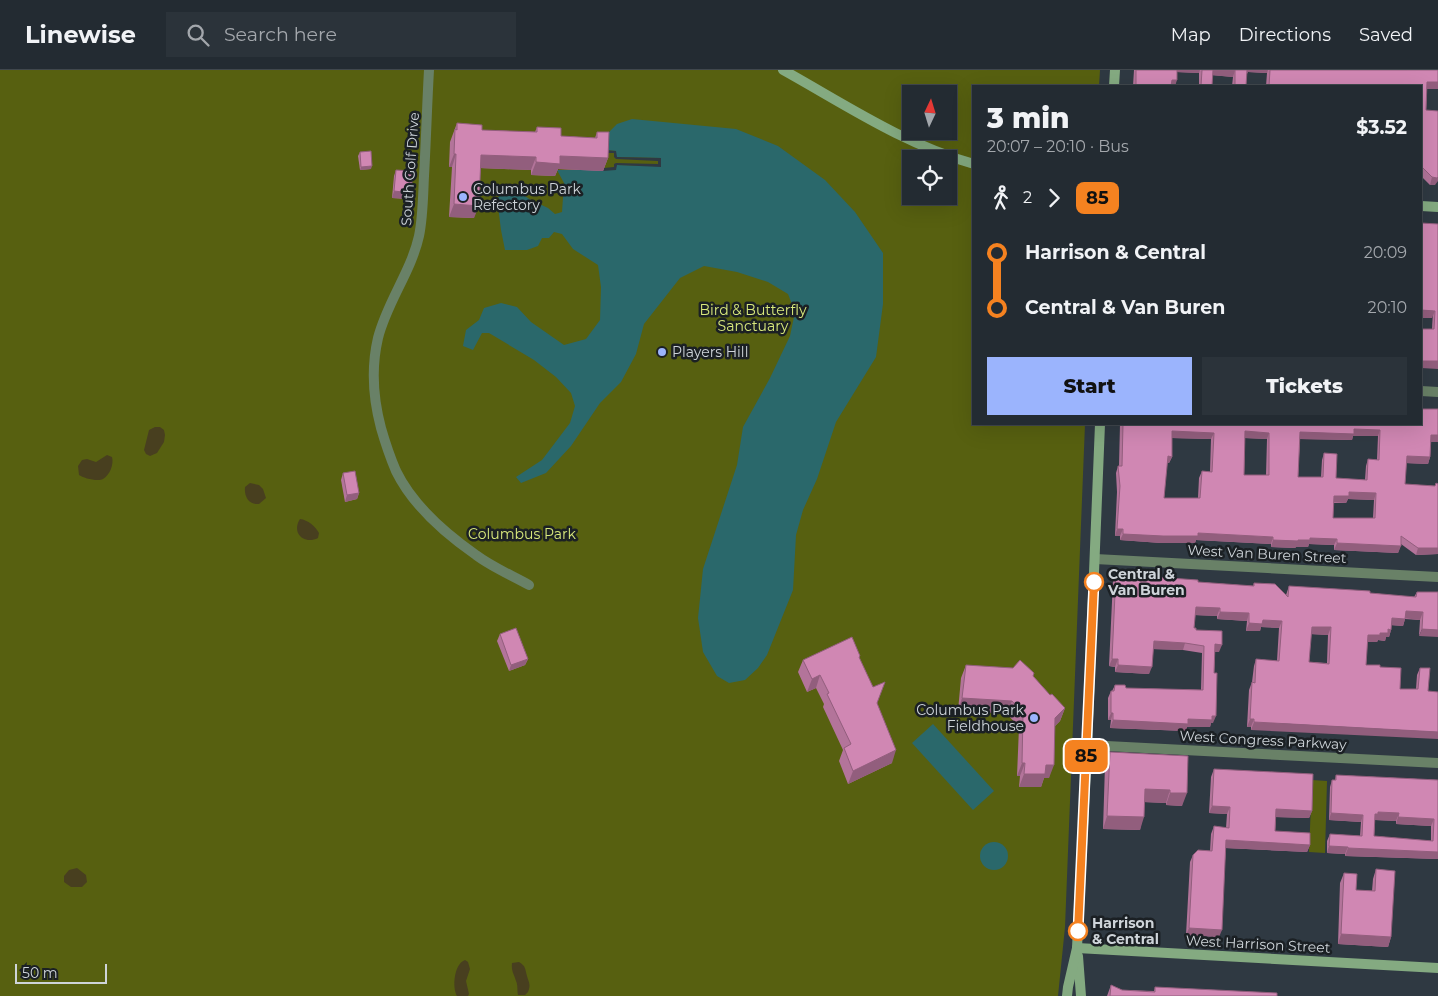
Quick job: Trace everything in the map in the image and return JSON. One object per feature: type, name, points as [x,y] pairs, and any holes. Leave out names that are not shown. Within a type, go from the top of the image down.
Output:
[{"type":"street","name":"South Golf Drive","points":[[429,70],[419,236],[412,258],[389,308],[378,338],[374,369],[376,410],[396,471],[433,520],[477,556],[529,585]]},
{"type":"street","points":[[783,70],[889,131],[952,158],[972,163]]},
{"type":"street","points":[[1114,85],[1115,70]]},
{"type":"street","points":[[1422,206],[1438,207]]},
{"type":"street","points":[[1422,391],[1438,392]]},
{"type":"street","points":[[1082,996],[1077,948],[1100,425]]},
{"type":"street","name":"West Van Buren Street","points":[[1095,559],[1438,577]]},
{"type":"street","name":"West Congress Parkway","points":[[1087,745],[1438,763]]},
{"type":"street","points":[[1067,996],[1077,948]]},
{"type":"street","name":"West Harrison Street","points":[[1077,948],[1438,968]]},
{"type":"green space","name":"Columbus Park","points":[[0,70],[1100,70],[1099,85],[972,85],[972,425],[1085,425],[1065,927],[1058,996],[0,996]]},
{"type":"green space","points":[[1312,780],[1327,781],[1325,853],[1309,852]]},
{"type":"sand","points":[[160,427],[164,430],[164,442],[157,453],[150,456],[144,450],[149,430]]},
{"type":"sand","points":[[107,455],[112,457],[111,469],[103,479],[91,479],[79,475],[78,466],[82,460],[87,459],[96,462]]},
{"type":"sand","points":[[250,483],[259,485],[263,489],[266,498],[259,504],[250,502],[246,497],[245,487]]},
{"type":"sand","points":[[300,519],[308,522],[315,528],[319,533],[318,538],[308,540],[300,536],[297,529]]},
{"type":"sand","points":[[77,868],[86,875],[87,882],[82,887],[71,887],[64,882],[64,876],[69,870]]},
{"type":"sand","points":[[465,960],[468,962],[470,969],[466,981],[469,994],[468,996],[457,996],[455,992],[456,971],[461,962]]},
{"type":"sand","points":[[519,962],[525,968],[529,984],[528,992],[525,995],[518,995],[517,984],[512,970],[512,963]]},
{"type":"shaded area","points":[[632,119],[736,129],[778,146],[825,180],[855,212],[883,253],[883,304],[876,357],[836,422],[817,479],[803,510],[796,535],[793,590],[767,655],[758,668],[745,680],[729,683],[717,676],[703,652],[698,618],[703,569],[737,465],[743,427],[770,378],[790,336],[795,312],[788,294],[768,282],[737,272],[704,266],[680,278],[644,324],[636,354],[621,382],[600,403],[571,446],[546,473],[521,483],[516,477],[542,460],[570,423],[575,406],[571,393],[556,377],[534,360],[489,333],[482,333],[473,350],[463,346],[466,330],[479,320],[484,308],[501,303],[517,307],[531,322],[564,345],[586,339],[600,320],[601,287],[598,265],[573,249],[562,234],[554,232],[549,238],[542,238],[538,246],[527,250],[505,250],[497,198],[508,190],[520,193],[548,208],[555,214],[562,212],[564,183],[557,170],[616,170],[616,165],[661,166],[661,158],[616,157],[616,151],[605,150],[605,136],[617,124]]},
{"type":"shaded area","points":[[933,724],[994,791],[973,810],[912,743]]},
{"type":"shaded area","points":[[994,842],[1004,846],[1008,856],[1004,866],[994,870],[984,866],[980,856],[984,846]]},
{"type":"pier","points":[[605,150],[616,151],[617,157],[661,158],[661,167],[617,165],[616,170],[603,171],[604,168],[614,167],[616,163],[658,164],[658,161],[616,159],[614,153],[605,153]]},
{"type":"building","points":[[1136,70],[1177,70],[1177,80],[1172,80],[1171,85],[1136,85]]},
{"type":"building","points":[[1202,70],[1213,70],[1212,85],[1201,85]]},
{"type":"building","points":[[1235,70],[1247,70],[1246,85],[1235,85]]},
{"type":"building","points":[[1270,70],[1438,70],[1438,82],[1427,82],[1426,110],[1438,111],[1438,177],[1432,177],[1422,167],[1422,85],[1269,85]]},
{"type":"building","points":[[457,123],[482,125],[482,130],[537,132],[537,127],[561,128],[561,136],[597,138],[597,132],[609,132],[608,158],[560,156],[560,164],[536,162],[536,157],[481,155],[479,206],[454,204],[456,154],[454,154]]},
{"type":"building","points":[[371,151],[372,166],[361,167],[360,152]]},
{"type":"building","points":[[396,170],[413,171],[411,193],[394,191]]},
{"type":"building","points":[[1422,223],[1438,224],[1438,361],[1422,361],[1422,329],[1434,329],[1435,311],[1422,310]]},
{"type":"building","points":[[1422,409],[1438,409],[1438,435],[1431,435],[1430,457],[1407,456],[1405,484],[1435,486],[1436,483],[1438,484],[1438,548],[1418,548],[1401,536],[1401,546],[1337,543],[1337,539],[1273,540],[1273,537],[1198,533],[1198,536],[1123,534],[1123,529],[1117,529],[1120,486],[1118,466],[1122,466],[1123,425],[1422,425]],"holes":[[[1354,429],[1380,430],[1379,460],[1368,459],[1367,480],[1336,478],[1337,454],[1324,453],[1323,477],[1298,477],[1300,432],[1354,434]],[[1172,431],[1214,433],[1212,472],[1202,471],[1200,498],[1164,498],[1168,456],[1172,457]],[[1245,431],[1269,433],[1269,475],[1244,475]],[[1349,492],[1376,493],[1375,518],[1333,518],[1334,496],[1349,496]]]},
{"type":"building","points":[[355,471],[359,493],[347,495],[343,473]]},
{"type":"building","points":[[1116,572],[1142,573],[1155,575],[1155,577],[1198,580],[1198,582],[1254,586],[1254,583],[1275,584],[1288,597],[1289,586],[1370,591],[1370,593],[1416,597],[1417,592],[1438,592],[1438,630],[1422,629],[1423,612],[1406,611],[1405,619],[1392,618],[1391,630],[1388,629],[1388,633],[1368,635],[1366,665],[1401,668],[1400,689],[1418,689],[1420,668],[1430,668],[1428,691],[1438,692],[1438,732],[1254,722],[1254,719],[1250,719],[1252,682],[1255,683],[1256,659],[1279,661],[1282,621],[1263,620],[1262,624],[1249,623],[1249,613],[1220,612],[1220,608],[1196,607],[1194,628],[1196,630],[1222,631],[1222,645],[1215,644],[1214,673],[1217,673],[1216,716],[1212,716],[1212,720],[1188,719],[1188,724],[1113,720],[1113,713],[1111,713],[1111,691],[1114,691],[1115,685],[1125,685],[1126,688],[1203,690],[1204,646],[1154,641],[1152,667],[1118,665],[1118,659],[1112,659]],"holes":[[[1312,627],[1331,627],[1329,664],[1309,662]]]},
{"type":"building","points":[[516,628],[528,659],[511,665],[500,634]]},
{"type":"building","points":[[852,637],[873,687],[885,682],[877,703],[896,750],[853,771],[844,748],[851,744],[827,694],[829,693],[820,675],[812,679],[803,660]]},
{"type":"building","points":[[1020,660],[1034,673],[1033,676],[1050,695],[1052,694],[1065,708],[1055,718],[1054,765],[1046,765],[1045,774],[1024,774],[1025,763],[1022,763],[1023,714],[1012,701],[962,698],[966,665],[1013,668]]},
{"type":"building","points":[[1110,752],[1188,756],[1187,793],[1170,793],[1170,790],[1145,789],[1144,817],[1107,816]]},
{"type":"building","points":[[1214,769],[1313,774],[1312,811],[1276,809],[1275,831],[1310,833],[1310,845],[1226,840],[1222,930],[1189,928],[1193,855],[1198,850],[1212,851],[1214,826],[1229,828],[1230,807],[1212,806]]},
{"type":"building","points":[[1336,775],[1438,780],[1438,852],[1329,846],[1330,834],[1362,836],[1363,815],[1331,813],[1332,780],[1336,780]],"holes":[[[1378,812],[1399,813],[1398,817],[1434,819],[1433,841],[1374,836],[1375,814],[1378,814]]]},
{"type":"building","points":[[1376,869],[1395,871],[1391,937],[1341,934],[1344,873],[1357,874],[1356,890],[1375,891]]},
{"type":"building","points":[[1111,985],[1122,990],[1155,992],[1155,987],[1277,993],[1277,996],[1110,996]]},
{"type":"bus line","name":"85","points":[[1078,931],[1094,582]]},
{"type":"place","name":"Columbus Park Refectory","points":[[463,197]]},
{"type":"place","name":"Players Hill","points":[[662,352]]},
{"type":"place","name":"Central & Van Buren","points":[[1094,582]]},
{"type":"place","name":"Columbus Park Fieldhouse","points":[[1034,718]]},
{"type":"place","name":"Harrison & Central","points":[[1078,931]]},
{"type":"park label","name":"Bird & Butterfly Sanctuary","points":[[753,318]]}]
